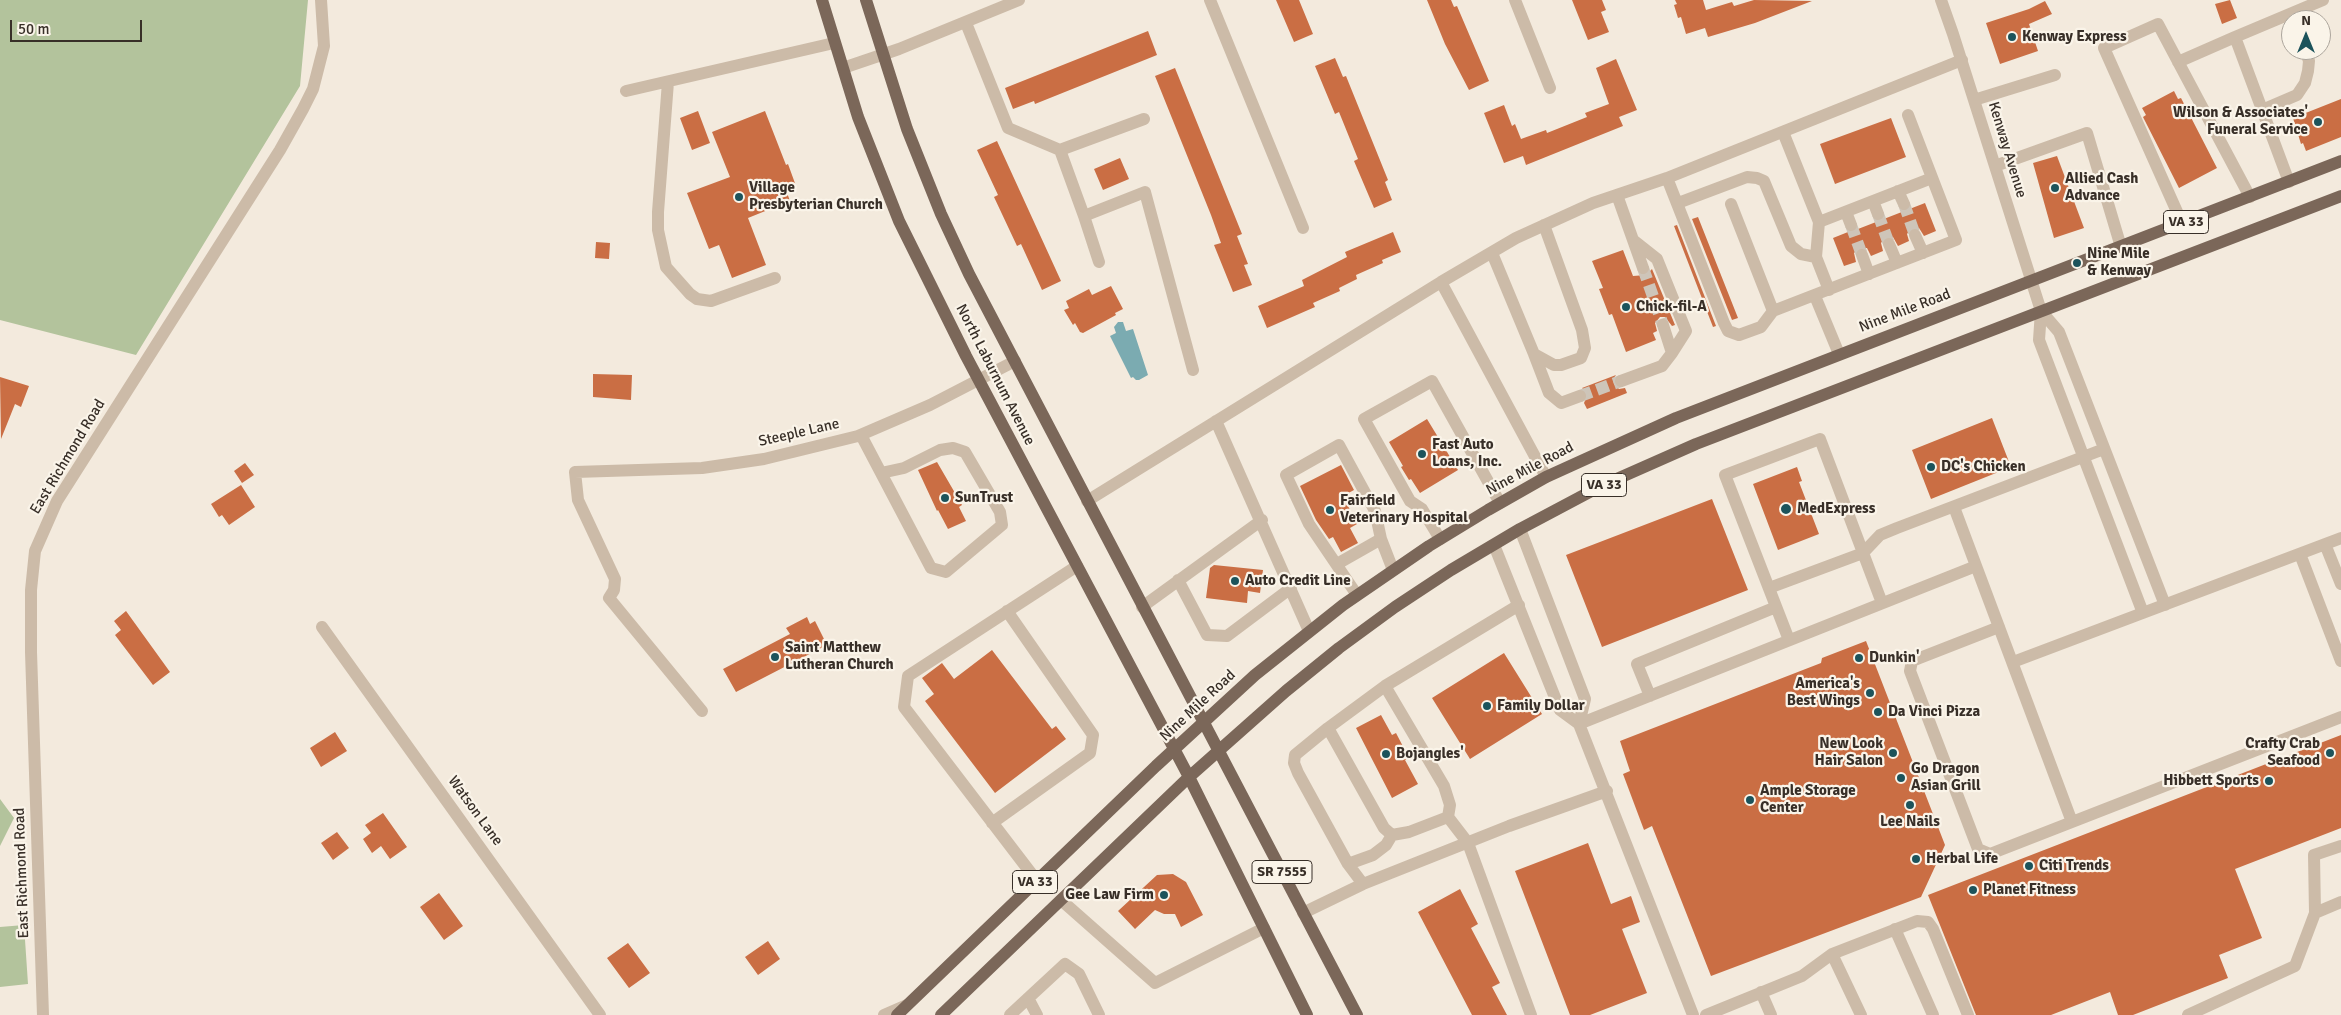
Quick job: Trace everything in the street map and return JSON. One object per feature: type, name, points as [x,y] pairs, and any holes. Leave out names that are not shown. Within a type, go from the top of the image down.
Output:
[{"type":"main road","name":"North Laburnum Avenue","points":[[822,0],[842,68],[871,153],[899,221],[979,380],[1189,777],[1308,1015]]},
{"type":"main road","name":"North Laburnum Avenue","points":[[866,0],[882,56],[907,129],[941,214],[969,274],[1218,751]]},
{"type":"main road","name":"Nine Mile Road","points":[[897,1015],[1203,722],[1255,675],[1308,631],[1393,570],[1500,503],[1546,477],[1676,418],[2341,161]]},
{"type":"main road","name":"VA 33","points":[[941,1015],[1189,777],[1339,648],[1422,588],[1520,529],[1601,486],[1680,451],[2341,196]]},
{"type":"main road","name":"SR 7555","points":[[1218,751],[1356,1015]]},
{"type":"street","name":"East Richmond Road","points":[[42,1015],[31,652],[31,590],[35,551],[57,501],[265,173],[303,109],[313,89],[324,46],[321,0]]},
{"type":"street","points":[[842,68],[882,56],[1019,0]]},
{"type":"street","points":[[1210,0],[1303,228]]},
{"type":"street","points":[[1515,0],[1550,88]]},
{"type":"street","name":"Kenway Avenue","points":[[1940,0],[1962,60],[2041,311]]},
{"type":"street","points":[[2304,10],[2323,0]]},
{"type":"street","points":[[2178,62],[2236,37],[2281,21]]},
{"type":"street","points":[[966,23],[1008,128],[1060,150],[1144,119]]},
{"type":"street","points":[[2182,223],[2104,48],[2158,24],[2250,197]]},
{"type":"street","points":[[2236,37],[2289,182]]},
{"type":"street","points":[[626,91],[834,43]]},
{"type":"street","points":[[1087,501],[1441,282],[1516,238],[1593,203],[1667,178],[1962,60]]},
{"type":"street","points":[[2262,110],[2297,95],[2306,83],[2308,60]]},
{"type":"street","points":[[1974,100],[2054,75]]},
{"type":"street","points":[[668,82],[658,212],[658,230],[666,267],[690,294],[697,299],[711,301],[775,278]]},
{"type":"street","points":[[1667,178],[1728,331],[1739,335],[1761,327],[1773,311],[1956,240],[1908,115]]},
{"type":"street","points":[[1782,132],[1819,222],[1816,257],[1829,290]]},
{"type":"street","points":[[1995,166],[2087,133],[2120,247]]},
{"type":"street","points":[[1060,150],[1099,262]]},
{"type":"street","points":[[1678,203],[1748,177],[1757,178],[1764,181],[1791,246],[1801,254],[1816,257]]},
{"type":"street","points":[[1819,222],[1932,178]]},
{"type":"street","points":[[1898,191],[1904,204]]},
{"type":"street","points":[[1084,216],[1145,192],[1193,370]]},
{"type":"street","points":[[1617,195],[1643,268]]},
{"type":"street","points":[[1873,201],[1878,214]]},
{"type":"street","points":[[1731,204],[1773,311]]},
{"type":"street","points":[[1846,212],[1851,225]]},
{"type":"street","points":[[1534,354],[1554,365],[1561,365],[1581,358],[1586,348],[1582,330],[1544,226]]},
{"type":"street","points":[[1915,235],[1922,253]]},
{"type":"street","points":[[1621,381],[1662,366],[1686,331],[1657,259],[1633,240]]},
{"type":"street","points":[[1889,244],[1896,263]]},
{"type":"street","points":[[1492,253],[1549,393],[1561,403],[1580,396]]},
{"type":"street","points":[[1862,255],[1869,274]]},
{"type":"street","points":[[1441,282],[1546,477]]},
{"type":"street","points":[[1815,296],[1839,354]]},
{"type":"street","points":[[2041,311],[2059,332],[2165,605]]},
{"type":"street","points":[[2041,311],[2039,340],[2143,613]]},
{"type":"street","points":[[1663,325],[1672,353]]},
{"type":"street","name":"Steeple Lane","points":[[702,711],[609,598],[614,590],[615,578],[578,500],[575,472],[702,468],[764,459],[861,435],[930,405],[1014,361]]},
{"type":"street","points":[[1440,539],[1422,510],[1410,501],[1364,419],[1432,381],[1500,503]]},
{"type":"street","points":[[1216,421],[1262,520],[1308,631]]},
{"type":"street","points":[[861,435],[881,473],[931,568],[946,572],[1002,525],[1000,512],[965,452],[953,448],[940,450],[904,468],[881,473]]},
{"type":"street","points":[[1789,640],[1726,475],[1820,440],[1882,603]]},
{"type":"street","points":[[1358,595],[1309,524],[1286,475],[1339,445],[1375,511],[1381,539],[1393,570]]},
{"type":"street","points":[[1768,588],[1863,553],[1880,535],[2104,449]]},
{"type":"street","points":[[1954,506],[2072,822]]},
{"type":"street","points":[[1142,607],[1262,520]]},
{"type":"street","points":[[1520,529],[1585,699],[1579,724]]},
{"type":"street","points":[[2013,662],[2341,538]]},
{"type":"street","points":[[1337,564],[1381,539]]},
{"type":"street","points":[[2325,544],[2341,584]]},
{"type":"street","points":[[1494,545],[1520,605],[1560,710],[1579,724],[1693,1015]]},
{"type":"street","points":[[2300,554],[2341,661]]},
{"type":"street","points":[[1036,881],[904,707],[908,676],[1077,566]]},
{"type":"street","points":[[1579,724],[1976,566]]},
{"type":"street","points":[[1178,580],[1207,635],[1227,636],[1291,588]]},
{"type":"street","points":[[1363,884],[1348,864],[1294,764],[1296,755],[1328,728],[1385,686],[1520,605]]},
{"type":"street","points":[[1650,696],[1637,664],[1776,607]]},
{"type":"street","points":[[992,823],[1090,753],[1094,735],[1007,612]]},
{"type":"street","name":"Watson Lane","points":[[322,627],[600,1015]]},
{"type":"street","points":[[1999,627],[1912,661],[1910,671],[1978,849],[1990,854],[2341,717]]},
{"type":"street","points":[[1385,686],[1444,786],[1450,806],[1448,817],[1468,842],[1531,1015]]},
{"type":"street","points":[[1328,728],[1384,828],[1392,835]]},
{"type":"street","points":[[1303,913],[1363,884],[1468,842],[1606,791]]},
{"type":"street","points":[[1348,864],[1373,855],[1386,845],[1392,835],[1410,832],[1448,817]]},
{"type":"street","points":[[2188,1015],[2295,966],[2315,913],[2314,855],[2341,846]]},
{"type":"street","points":[[1061,900],[1155,983],[1264,928]]},
{"type":"street","points":[[2315,913],[2341,902]]},
{"type":"street","points":[[1706,1015],[1802,976],[1832,954],[1917,921],[1928,922],[1933,929],[1968,1015]]},
{"type":"street","points":[[1895,929],[1933,1015]]},
{"type":"street","points":[[1832,954],[1861,1015]]},
{"type":"street","points":[[1010,1015],[1065,964],[1079,974],[1099,1015]]},
{"type":"street","points":[[1761,992],[1770,1015]]},
{"type":"street","points":[[1028,998],[1037,1015]]},
{"type":"street","points":[[884,1015],[907,1005]]},
{"type":"green space","points":[[0,0],[308,0],[300,86],[136,355],[0,320]]},
{"type":"green space","points":[[0,799],[14,818],[0,846]]},
{"type":"green space","points":[[24,925],[28,984],[0,987],[0,927]]},
{"type":"water","points":[[1118,322],[1123,322],[1126,331],[1133,329],[1148,375],[1139,380],[1131,378],[1110,336],[1116,333],[1114,327]]},
{"type":"building","points":[[1276,0],[1299,0],[1313,34],[1294,42]]},
{"type":"building","points":[[1427,0],[1451,0],[1454,7],[1457,6],[1489,81],[1469,90],[1445,44]]},
{"type":"building","points":[[1572,0],[1602,0],[1606,10],[1601,12],[1609,32],[1588,40]]},
{"type":"building","points":[[1675,0],[1703,0],[1706,10],[1732,2],[1734,6],[1754,0],[1812,1],[1755,23],[1708,37],[1705,28],[1686,34],[1681,17],[1678,18],[1674,5],[1677,4]]},
{"type":"building","points":[[2230,0],[2237,18],[2222,24],[2215,4]]},
{"type":"building","name":"Kenway Express","points":[[2045,1],[2052,14],[2029,24],[2038,51],[2000,64],[1986,23],[2029,9]]},
{"type":"building","points":[[1148,31],[1157,55],[1035,104],[1034,101],[1013,109],[1005,88]]},
{"type":"building","points":[[1335,58],[1343,77],[1346,76],[1388,180],[1385,182],[1392,200],[1374,208],[1354,161],[1358,159],[1339,112],[1335,114],[1315,66]]},
{"type":"building","points":[[1616,59],[1637,110],[1619,117],[1623,126],[1526,165],[1523,156],[1504,163],[1484,113],[1504,105],[1512,126],[1515,124],[1521,139],[1546,130],[1547,133],[1587,117],[1585,113],[1609,104],[1596,68]]},
{"type":"building","points":[[1175,68],[1242,234],[1237,236],[1248,264],[1244,265],[1252,285],[1233,292],[1214,245],[1221,243],[1211,215],[1155,76]]},
{"type":"building","points":[[2174,91],[2178,99],[2181,98],[2217,168],[2179,188],[2143,117],[2146,115],[2142,108]]},
{"type":"building","name":"Wilson & Associates' Funeral Service","points":[[2341,99],[2341,137],[2306,151],[2303,143],[2301,144],[2293,118]]},
{"type":"building","points":[[698,111],[710,143],[692,150],[680,118]]},
{"type":"building","name":"Village Presbyterian Church","points":[[765,111],[796,186],[786,190],[790,201],[748,218],[766,265],[732,278],[719,245],[709,249],[687,193],[730,177],[712,132]]},
{"type":"building","points":[[1891,118],[1906,157],[1835,184],[1820,144]]},
{"type":"building","points":[[997,141],[1061,281],[1042,290],[1021,244],[1017,246],[994,197],[998,195],[977,150]]},
{"type":"building","name":"Allied Cash Advance","points":[[2057,156],[2084,228],[2054,238],[2033,163]]},
{"type":"building","points":[[1120,158],[1129,179],[1103,190],[1094,169]]},
{"type":"building","points":[[1925,203],[1936,231],[1924,236],[1919,228],[1912,227],[1907,234],[1909,241],[1898,246],[1893,237],[1886,236],[1881,243],[1883,251],[1871,256],[1867,248],[1859,248],[1854,253],[1856,262],[1844,266],[1833,238],[1848,232],[1853,233],[1858,229]]},
{"type":"building","points":[[1698,217],[1738,318],[1732,320],[1692,219]]},
{"type":"building","points":[[1677,225],[1716,326],[1713,327],[1674,226]]},
{"type":"building","points":[[1393,232],[1401,252],[1382,260],[1383,263],[1356,275],[1357,279],[1339,288],[1340,291],[1313,303],[1315,307],[1267,328],[1258,306],[1304,286],[1302,280],[1347,257],[1345,252]]},
{"type":"building","points":[[596,242],[610,243],[609,259],[595,258]]},
{"type":"building","name":"Chick-fil-A","points":[[1623,250],[1633,276],[1646,275],[1652,269],[1675,325],[1672,326],[1665,317],[1660,317],[1655,323],[1657,331],[1653,333],[1656,340],[1626,352],[1612,314],[1609,315],[1599,289],[1603,288],[1592,261]]},
{"type":"building","points":[[1111,286],[1123,309],[1115,313],[1116,315],[1083,333],[1080,332],[1075,323],[1073,325],[1064,310],[1069,308],[1066,301],[1089,289],[1092,295]]},
{"type":"building","points":[[593,374],[632,375],[631,400],[593,397]]},
{"type":"building","points":[[1616,375],[1613,379],[1614,384],[1619,389],[1625,388],[1627,393],[1587,409],[1584,403],[1588,394],[1582,388]]},
{"type":"building","points":[[0,377],[29,386],[21,407],[15,404],[1,439]]},
{"type":"building","points":[[1992,418],[2011,467],[1931,499],[1912,450]]},
{"type":"building","name":"Fast Auto Loans, Inc.","points":[[1427,419],[1458,470],[1420,493],[1401,467],[1403,466],[1389,442]]},
{"type":"building","name":"SunTrust","points":[[937,462],[962,505],[959,507],[966,521],[948,529],[937,511],[918,470]]},
{"type":"building","points":[[245,463],[254,475],[242,483],[234,471]]},
{"type":"building","name":"Fairfield Veterinary Hospital","points":[[1341,465],[1354,490],[1343,496],[1357,524],[1350,528],[1358,543],[1341,552],[1333,537],[1329,539],[1316,520],[1300,486]]},
{"type":"building","name":"MedExpress","points":[[1797,467],[1802,481],[1799,482],[1819,534],[1778,550],[1753,484]]},
{"type":"building","points":[[241,485],[255,507],[229,525],[222,515],[219,517],[211,504]]},
{"type":"building","points":[[1712,499],[1748,590],[1602,647],[1566,555]]},
{"type":"building","name":"Auto Credit Line","points":[[1214,565],[1263,570],[1260,593],[1248,591],[1247,603],[1206,598],[1210,568]]},
{"type":"building","points":[[126,611],[170,672],[153,685],[115,635],[121,630],[114,621]]},
{"type":"building","name":"Saint Matthew Lutheran Church","points":[[807,617],[810,624],[815,621],[827,645],[736,692],[723,669],[790,634],[786,628]]},
{"type":"building","name":"Ample Storage Center","points":[[1866,641],[1945,845],[1921,897],[1711,976],[1652,826],[1644,830],[1623,774],[1630,771],[1620,741],[1821,663],[1822,658]]},
{"type":"building","points":[[992,650],[1052,729],[1056,726],[1066,739],[995,793],[925,701],[934,694],[922,678],[942,663],[954,679]]},
{"type":"building","name":"Family Dollar","points":[[1504,653],[1542,714],[1470,759],[1432,698]]},
{"type":"building","name":"Bojangles'","points":[[1381,715],[1392,735],[1396,733],[1409,758],[1405,760],[1418,784],[1392,798],[1356,728]]},
{"type":"building","points":[[335,732],[347,751],[321,767],[310,748]]},
{"type":"building","points":[[2341,735],[2341,828],[2235,869],[2262,938],[2219,955],[2228,978],[2133,1015],[2118,1015],[2110,992],[2051,1015],[1976,1015],[1928,895]]},
{"type":"building","points":[[383,813],[407,847],[390,859],[381,846],[372,853],[363,839],[371,833],[365,825]]},
{"type":"building","points":[[337,832],[349,848],[333,860],[321,843]]},
{"type":"building","points":[[1588,843],[1611,904],[1631,896],[1640,922],[1622,929],[1647,993],[1590,1015],[1570,1015],[1515,871]]},
{"type":"building","name":"Gee Law Firm","points":[[1173,874],[1186,882],[1203,915],[1181,927],[1175,914],[1164,914],[1155,910],[1135,929],[1118,911],[1157,875]]},
{"type":"building","points":[[1460,889],[1478,924],[1471,928],[1500,983],[1492,987],[1507,1015],[1472,1015],[1418,912]]},
{"type":"building","points":[[439,893],[463,926],[444,940],[420,907]]},
{"type":"building","points":[[768,941],[780,959],[758,975],[745,957]]},
{"type":"building","points":[[628,943],[650,973],[629,988],[607,958]]},
{"type":"tunnel","points":[[1904,204],[1915,235]]},
{"type":"tunnel","points":[[1878,214],[1889,244]]},
{"type":"tunnel","points":[[1851,225],[1862,255]]},
{"type":"tunnel","points":[[1643,268],[1663,325]]},
{"type":"tunnel","points":[[1580,396],[1621,381]]},
{"type":"place","name":"Kenway Express","points":[[2012,37]]},
{"type":"place","name":"Wilson & Associates' Funeral Service","points":[[2318,122]]},
{"type":"place","name":"Allied Cash Advance","points":[[2055,188]]},
{"type":"place","name":"Village Presbyterian Church","points":[[739,197]]},
{"type":"place","name":"Nine Mile & Kenway","points":[[2077,263]]},
{"type":"place","name":"Chick-fil-A","points":[[1626,307]]},
{"type":"place","name":"Fast Auto Loans, Inc.","points":[[1422,454]]},
{"type":"place","name":"DC's Chicken","points":[[1931,467]]},
{"type":"place","name":"SunTrust","points":[[945,498]]},
{"type":"place","name":"MedExpress","points":[[1786,509]]},
{"type":"place","name":"Fairfield Veterinary Hospital","points":[[1330,510]]},
{"type":"place","name":"Auto Credit Line","points":[[1235,581]]},
{"type":"place","name":"Saint Matthew Lutheran Church","points":[[775,657]]},
{"type":"place","name":"Dunkin'","points":[[1859,658]]},
{"type":"place","name":"America's Best Wings","points":[[1870,693]]},
{"type":"place","name":"Family Dollar","points":[[1487,706]]},
{"type":"place","name":"Da Vinci Pizza","points":[[1878,712]]},
{"type":"place","name":"New Look Hair Salon","points":[[1893,753]]},
{"type":"place","name":"Crafty Crab Seafood","points":[[2330,753]]},
{"type":"place","name":"Bojangles'","points":[[1386,754]]},
{"type":"place","name":"Go Dragon Asian Grill","points":[[1901,778]]},
{"type":"place","name":"Hibbett Sports","points":[[2269,781]]},
{"type":"place","name":"Ample Storage Center","points":[[1750,800]]},
{"type":"place","name":"Lee Nails","points":[[1910,805]]},
{"type":"place","name":"Herbal Life","points":[[1916,859]]},
{"type":"place","name":"Citi Trends","points":[[2029,866]]},
{"type":"place","name":"Planet Fitness","points":[[1973,890]]},
{"type":"place","name":"Gee Law Firm","points":[[1164,895]]}]
